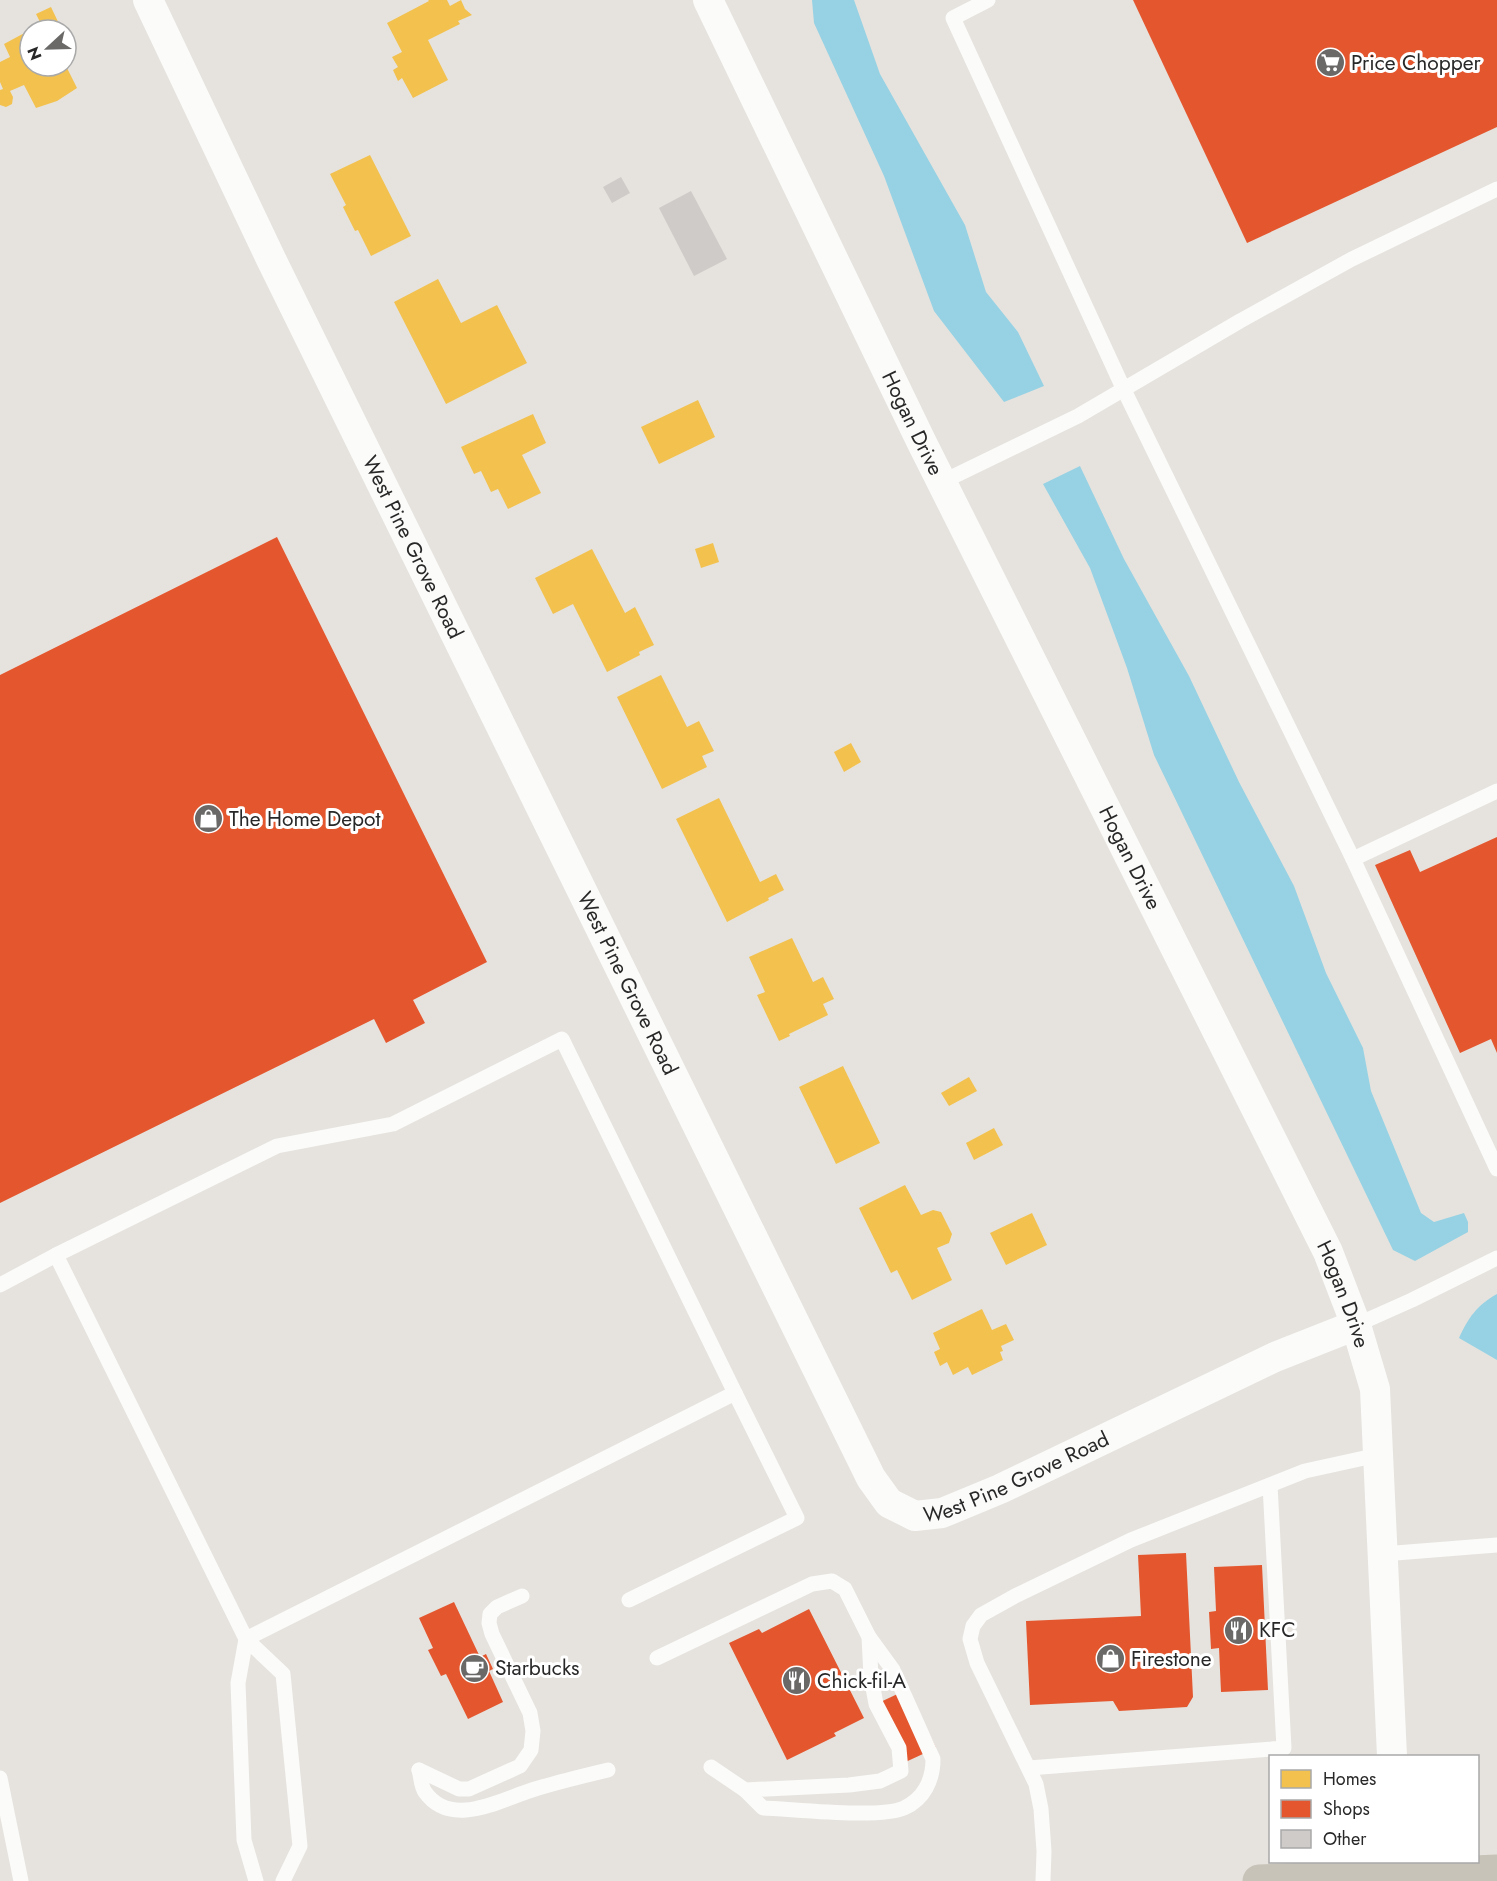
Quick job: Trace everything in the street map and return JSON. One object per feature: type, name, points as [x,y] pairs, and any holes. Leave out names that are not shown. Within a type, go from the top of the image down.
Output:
[{"type":"main road","points":[[1259,1881],[1397,1873],[1497,1871]]},
{"type":"street","name":"Hogan Drive","points":[[708,0],[942,482],[1328,1252],[1356,1324],[1375,1389],[1392,1755]]},
{"type":"street","name":"West Pine Grove Road","points":[[154,2],[270,257],[861,1457],[889,1503],[915,1516],[942,1513],[1000,1489],[1275,1357],[1356,1324]]},
{"type":"lane","points":[[988,0],[953,18],[1124,390],[1353,859],[1497,1168]]},
{"type":"lane","points":[[942,482],[1078,416],[1240,321],[1352,259],[1497,189]]},
{"type":"lane","points":[[1353,859],[1497,791]]},
{"type":"lane","points":[[0,1285],[277,1146],[393,1124],[562,1039],[797,1518],[629,1600]]},
{"type":"lane","points":[[56,1255],[246,1639],[283,1674],[300,1846],[283,1881]]},
{"type":"lane","points":[[1356,1324],[1412,1300],[1497,1258]]},
{"type":"lane","points":[[246,1639],[735,1393]]},
{"type":"lane","points":[[1043,1881],[1044,1851],[1041,1809],[1036,1784],[977,1663],[970,1639],[973,1626],[981,1615],[1131,1540],[1305,1472],[1378,1455]]},
{"type":"lane","points":[[1029,1768],[1284,1748],[1270,1485]]},
{"type":"lane","points":[[1383,1554],[1497,1545]]},
{"type":"lane","points":[[657,1658],[812,1584],[832,1581],[845,1589],[869,1636],[893,1670],[933,1759],[933,1772],[924,1793],[903,1809],[874,1813],[763,1808],[745,1790],[711,1767]]},
{"type":"lane","points":[[522,1596],[497,1607],[490,1614],[489,1623],[492,1634],[530,1713],[533,1731],[531,1750],[520,1766],[470,1788],[459,1789],[419,1770],[424,1791],[445,1808],[477,1809],[532,1790],[608,1770]]},
{"type":"lane","points":[[745,1790],[849,1785],[880,1781],[901,1771],[899,1748],[876,1704],[871,1677],[869,1636]]},
{"type":"lane","points":[[246,1639],[238,1683],[244,1840],[256,1881]]},
{"type":"lane","points":[[1,1784],[21,1881]]},
{"type":"water","points":[[812,0],[854,0],[880,74],[965,225],[986,292],[1018,332],[1044,386],[1004,402],[934,311],[884,176],[814,23]]},
{"type":"water","points":[[1080,466],[1124,559],[1189,676],[1239,782],[1294,886],[1326,973],[1363,1048],[1371,1091],[1421,1213],[1434,1222],[1464,1213],[1468,1222],[1468,1232],[1415,1261],[1393,1250],[1154,755],[1127,668],[1090,568],[1043,484]]},
{"type":"water","points":[[1497,1294],[1497,1360],[1459,1338],[1474,1313]]},
{"type":"building: Homes","points":[[428,0],[447,0],[450,6],[461,0],[465,9],[472,15],[458,21],[460,24],[428,40],[448,80],[413,98],[402,78],[398,81],[393,70],[398,67],[392,57],[402,52],[387,23]]},
{"type":"building: Homes","points":[[51,7],[56,18],[38,18],[36,14]]},
{"type":"building: Homes","points":[[18,36],[18,78],[72,78],[77,88],[57,101],[36,108],[24,85],[10,91],[13,97],[12,104],[6,107],[0,105],[0,90],[3,89],[0,82],[0,62],[10,57],[4,44]]},
{"type":"building: Homes","points":[[370,155],[411,236],[371,256],[343,207],[346,205],[330,174]]},
{"type":"building: Homes","points":[[438,279],[461,323],[497,305],[527,363],[446,404],[394,302]]},
{"type":"building: Homes","points":[[698,400],[715,437],[659,464],[641,427]]},
{"type":"building: Homes","points":[[533,414],[546,443],[522,455],[541,493],[508,509],[498,489],[491,492],[481,471],[474,474],[461,447]]},
{"type":"building: Homes","points":[[713,543],[719,562],[701,568],[695,549]]},
{"type":"building: Homes","points":[[592,549],[625,613],[635,607],[654,645],[607,672],[573,604],[553,614],[535,578]]},
{"type":"building: Homes","points":[[661,675],[687,727],[699,721],[714,751],[702,756],[707,767],[662,789],[617,697]]},
{"type":"building: Homes","points":[[851,743],[861,762],[844,772],[834,752]]},
{"type":"building: Homes","points":[[719,798],[760,882],[776,874],[784,890],[727,922],[676,819]]},
{"type":"building: Homes","points":[[792,938],[813,982],[823,977],[834,999],[823,1004],[828,1015],[779,1041],[757,995],[765,992],[749,957]]},
{"type":"building: Homes","points":[[843,1066],[880,1143],[836,1164],[799,1087]]},
{"type":"building: Homes","points":[[969,1077],[977,1091],[949,1106],[941,1093]]},
{"type":"building: Homes","points":[[994,1128],[1003,1145],[974,1160],[966,1143]]},
{"type":"building: Homes","points":[[905,1185],[921,1215],[933,1210],[941,1212],[952,1234],[949,1243],[937,1248],[952,1280],[912,1300],[897,1270],[891,1273],[859,1208]]},
{"type":"building: Homes","points":[[1032,1213],[1047,1245],[1006,1265],[990,1233]]},
{"type":"building: Homes","points":[[982,1309],[992,1330],[1006,1324],[1014,1340],[1001,1346],[1003,1351],[1000,1352],[1003,1360],[972,1375],[968,1367],[953,1375],[947,1362],[940,1366],[934,1352],[940,1349],[933,1333]]},
{"type":"building: Shops","name":"Price Chopper","points":[[1133,0],[1497,0],[1497,127],[1247,243]]},
{"type":"building: Shops","name":"The Home Depot","points":[[277,537],[487,962],[413,1000],[425,1023],[386,1043],[374,1019],[0,1203],[0,675]]},
{"type":"building: Shops","points":[[1497,837],[1497,1053],[1491,1039],[1460,1053],[1375,865],[1410,850],[1420,872]]},
{"type":"building: Shops","name":"Firestone","points":[[1186,1553],[1193,1697],[1187,1707],[1119,1711],[1113,1701],[1030,1705],[1026,1621],[1141,1616],[1138,1555]]},
{"type":"building: Shops","name":"KFC","points":[[1262,1565],[1268,1690],[1221,1692],[1219,1648],[1211,1649],[1209,1612],[1216,1611],[1214,1567]]},
{"type":"building: Shops","points":[[454,1602],[480,1657],[486,1654],[493,1669],[489,1671],[503,1702],[468,1719],[446,1674],[441,1676],[428,1650],[433,1648],[419,1618]]},
{"type":"building: Shops","name":"Chick-fil-A","points":[[809,1609],[864,1718],[834,1733],[836,1736],[787,1760],[729,1643],[759,1629],[762,1633]]},
{"type":"building: Shops","points":[[908,1689],[936,1748],[899,1765],[872,1706]]},
{"type":"building: Other","points":[[621,177],[630,193],[612,203],[603,187]]},
{"type":"building: Other","points":[[691,191],[727,259],[694,276],[659,208]]},
{"type":"place","name":"Price Chopper","points":[[1330,63]]},
{"type":"place","name":"The Home Depot","points":[[208,819]]},
{"type":"place","name":"KFC","points":[[1238,1630]]},
{"type":"place","name":"Firestone","points":[[1110,1659]]},
{"type":"place","name":"Starbucks","points":[[474,1668]]},
{"type":"place","name":"Chick-fil-A","points":[[796,1681]]}]
